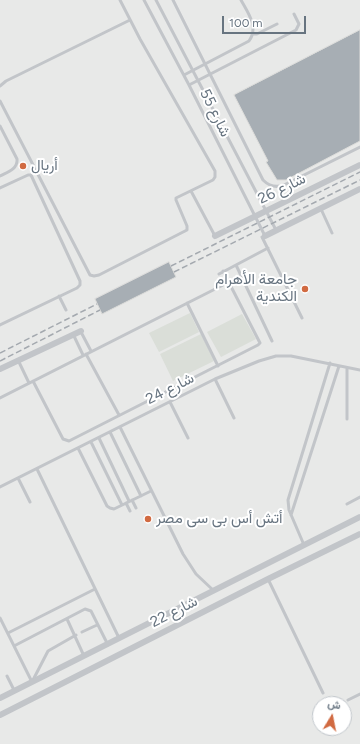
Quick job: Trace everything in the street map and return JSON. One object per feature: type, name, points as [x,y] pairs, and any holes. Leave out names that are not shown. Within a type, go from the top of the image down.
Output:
[{"type":"street","name":"شارع 26","points":[[215,236],[360,165]]},
{"type":"street","points":[[264,236],[320,208],[359,191]]},
{"type":"street","points":[[0,369],[81,330]]},
{"type":"street","name":"شارع 22","points":[[0,698],[360,517]]},
{"type":"street","name":"شارع 22","points":[[0,715],[360,534]]},
{"type":"lane","points":[[0,101],[64,222],[89,273],[92,276],[99,275],[187,230],[188,226],[176,200],[177,198],[213,180],[215,177],[215,171],[130,20],[121,0]]},
{"type":"lane","name":"شارع 55","points":[[144,0],[189,85],[264,236],[268,248],[302,318]]},
{"type":"lane","name":"شارع 55","points":[[156,0],[265,212],[276,230]]},
{"type":"lane","points":[[173,0],[263,180],[269,185],[277,187],[284,185],[360,147]]},
{"type":"lane","points":[[184,75],[246,44],[249,41],[253,34],[253,24],[241,0]]},
{"type":"lane","points":[[189,85],[296,30],[299,24],[294,14]]},
{"type":"lane","points":[[0,86],[6,81],[130,20]]},
{"type":"lane","points":[[253,34],[257,34],[277,24]]},
{"type":"lane","points":[[0,126],[17,159],[17,162],[14,168],[0,176]]},
{"type":"lane","points":[[0,188],[28,174],[32,176],[80,281],[78,287],[0,325]]},
{"type":"lane","points":[[191,191],[215,236]]},
{"type":"lane","points":[[320,208],[332,232]]},
{"type":"lane","points":[[219,274],[268,248]]},
{"type":"lane","points":[[236,264],[272,341]]},
{"type":"lane","points":[[33,381],[61,437],[66,441],[69,441],[258,345],[260,342],[223,271]]},
{"type":"lane","points":[[0,398],[228,282]]},
{"type":"lane","points":[[59,296],[66,310]]},
{"type":"lane","points":[[187,303],[218,366]]},
{"type":"lane","points":[[81,330],[91,352]]},
{"type":"lane","points":[[73,334],[119,416]]},
{"type":"lane","name":"شارع 24","points":[[0,487],[215,379],[259,360],[276,356],[291,356],[360,370]]},
{"type":"lane","points":[[18,360],[29,383]]},
{"type":"lane","points":[[304,545],[288,505],[289,495],[330,363]]},
{"type":"lane","points":[[291,515],[339,366]]},
{"type":"lane","points":[[347,368],[347,419]]},
{"type":"lane","points":[[215,379],[234,418]]},
{"type":"lane","points":[[170,402],[188,438]]},
{"type":"lane","points":[[120,427],[177,544],[189,564],[200,578],[213,590]]},
{"type":"lane","points":[[110,432],[141,496]]},
{"type":"lane","points":[[99,438],[129,501],[136,508]]},
{"type":"lane","points":[[91,442],[122,505]]},
{"type":"lane","points":[[78,448],[107,506],[112,509],[151,491]]},
{"type":"lane","points":[[37,469],[119,638]]},
{"type":"lane","points":[[18,478],[30,502]]},
{"type":"lane","points":[[347,504],[360,497]]},
{"type":"lane","points":[[129,501],[130,511]]},
{"type":"lane","points":[[268,579],[323,693]]},
{"type":"lane","points":[[8,633],[95,589]]},
{"type":"lane","points":[[14,646],[85,609],[89,610],[108,645]]},
{"type":"lane","points":[[0,618],[32,682]]},
{"type":"lane","points":[[67,619],[76,635],[84,656]]},
{"type":"lane","points":[[82,632],[97,625]]},
{"type":"lane","points":[[32,682],[48,651],[76,635]]},
{"type":"lane","points":[[7,676],[14,691]]},
{"type":"shaded area","points":[[0,0],[360,0],[360,744],[0,744]]},
{"type":"shaded area","points":[[190,313],[199,332],[159,352],[149,333]]},
{"type":"shaded area","points":[[242,314],[256,339],[221,357],[207,332]]},
{"type":"shaded area","points":[[201,334],[214,361],[173,381],[160,354]]},
{"type":"building","points":[[360,30],[360,141],[286,180],[277,180],[266,162],[268,161],[234,95]]},
{"type":"building","name":"جامعة الأهرام الكندية","points":[[169,262],[176,277],[102,314],[95,299]]},
{"type":"railway","points":[[171,266],[360,172]]},
{"type":"railway","points":[[174,272],[360,180]]},
{"type":"railway","points":[[0,353],[97,304]]},
{"type":"railway","points":[[0,361],[100,310]]},
{"type":"place","name":"أريال","points":[[23,166]]},
{"type":"place","name":"جامعة الأهرام الكندية","points":[[305,289]]},
{"type":"place","name":"أتش أس بى سى مصر","points":[[148,519]]}]
